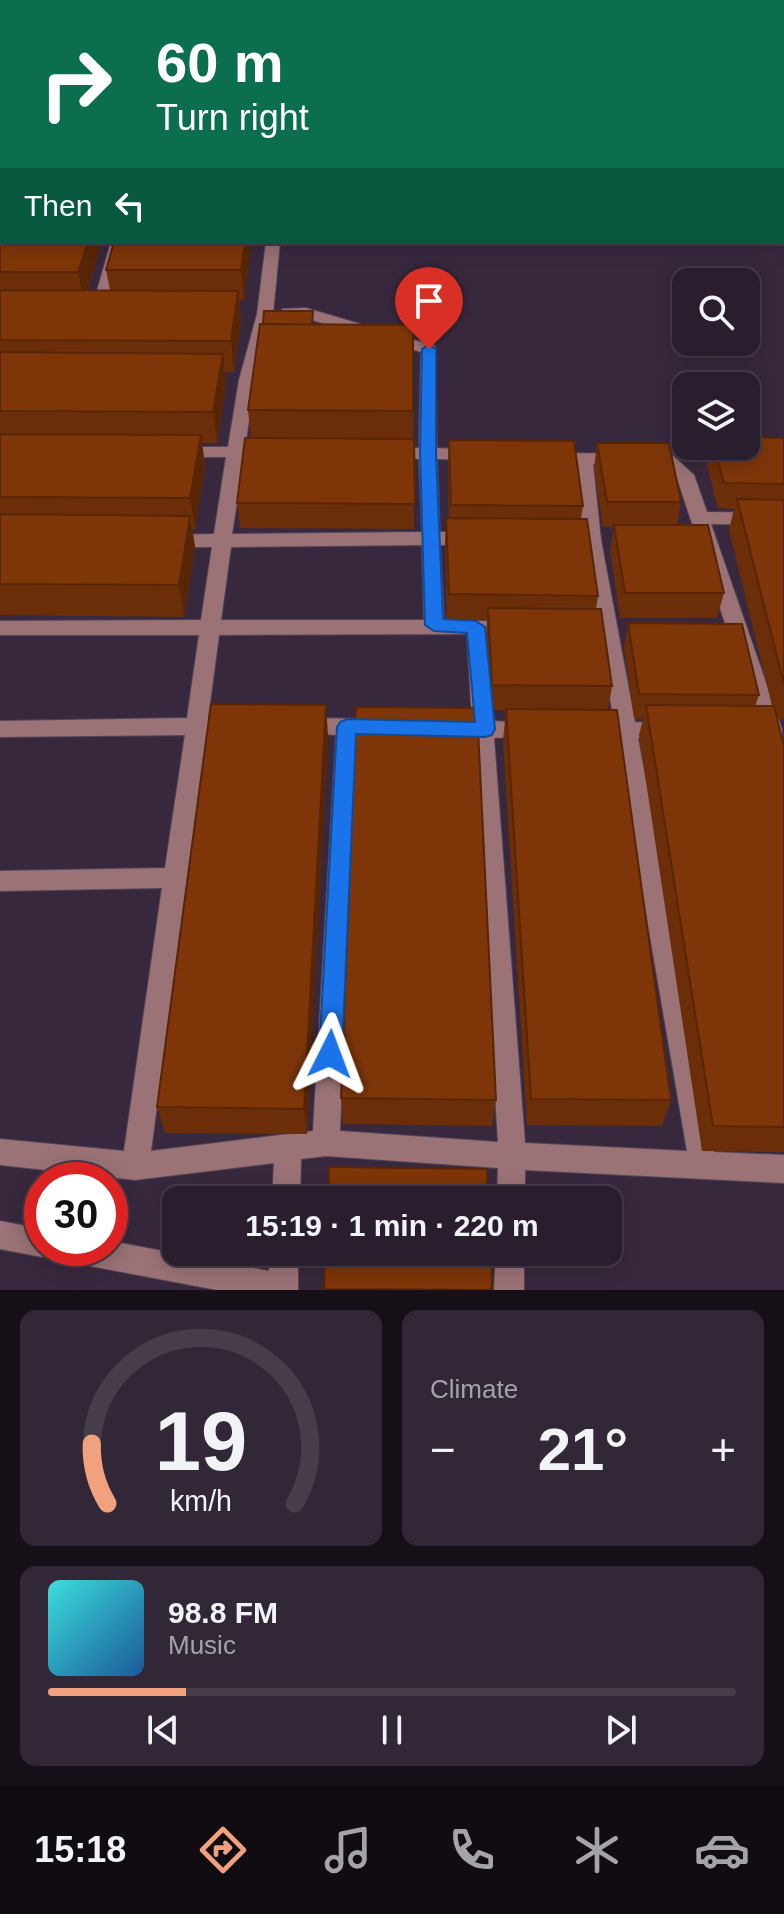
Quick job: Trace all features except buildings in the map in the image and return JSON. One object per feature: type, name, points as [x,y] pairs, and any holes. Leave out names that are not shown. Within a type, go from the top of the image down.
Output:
[{"type":"street","points":[[99,314],[117,244]]},
{"type":"street","points":[[135,1166],[236,452],[240,380],[260,313],[273,244]]},
{"type":"street","points":[[260,313],[306,313],[429,349],[428,453],[434,625]]},
{"type":"street","points":[[157,452],[295,452]]},
{"type":"street","points":[[369,452],[490,456]]},
{"type":"street","points":[[537,458],[584,461],[665,458],[685,475],[699,518],[701,543],[770,729],[784,780]]},
{"type":"street","points":[[584,461],[592,540],[703,1166]]},
{"type":"street","points":[[699,518],[784,519]]},
{"type":"street","points":[[143,541],[489,539]]},
{"type":"street","points":[[580,626],[609,626]]},
{"type":"street","points":[[476,627],[512,1156],[511,1186]]},
{"type":"street","points":[[0,628],[535,627]]},
{"type":"street","points":[[0,729],[225,726]]},
{"type":"street","points":[[286,726],[691,730]]},
{"type":"street","points":[[326,1143],[347,727]]},
{"type":"street","points":[[0,881],[174,878]]},
{"type":"street","points":[[0,1152],[135,1166],[326,1143],[512,1156],[784,1169]]},
{"type":"street","points":[[287,1186],[288,1147]]},
{"type":"street","points":[[0,1235],[24,1240]]},
{"type":"street","points":[[128,1259],[283,1289],[284,1266]]},
{"type":"street","points":[[509,1290],[510,1266]]},
{"type":"route","points":[[330,1054],[347,727],[485,729],[476,627],[434,625],[428,453],[429,349]]}]
